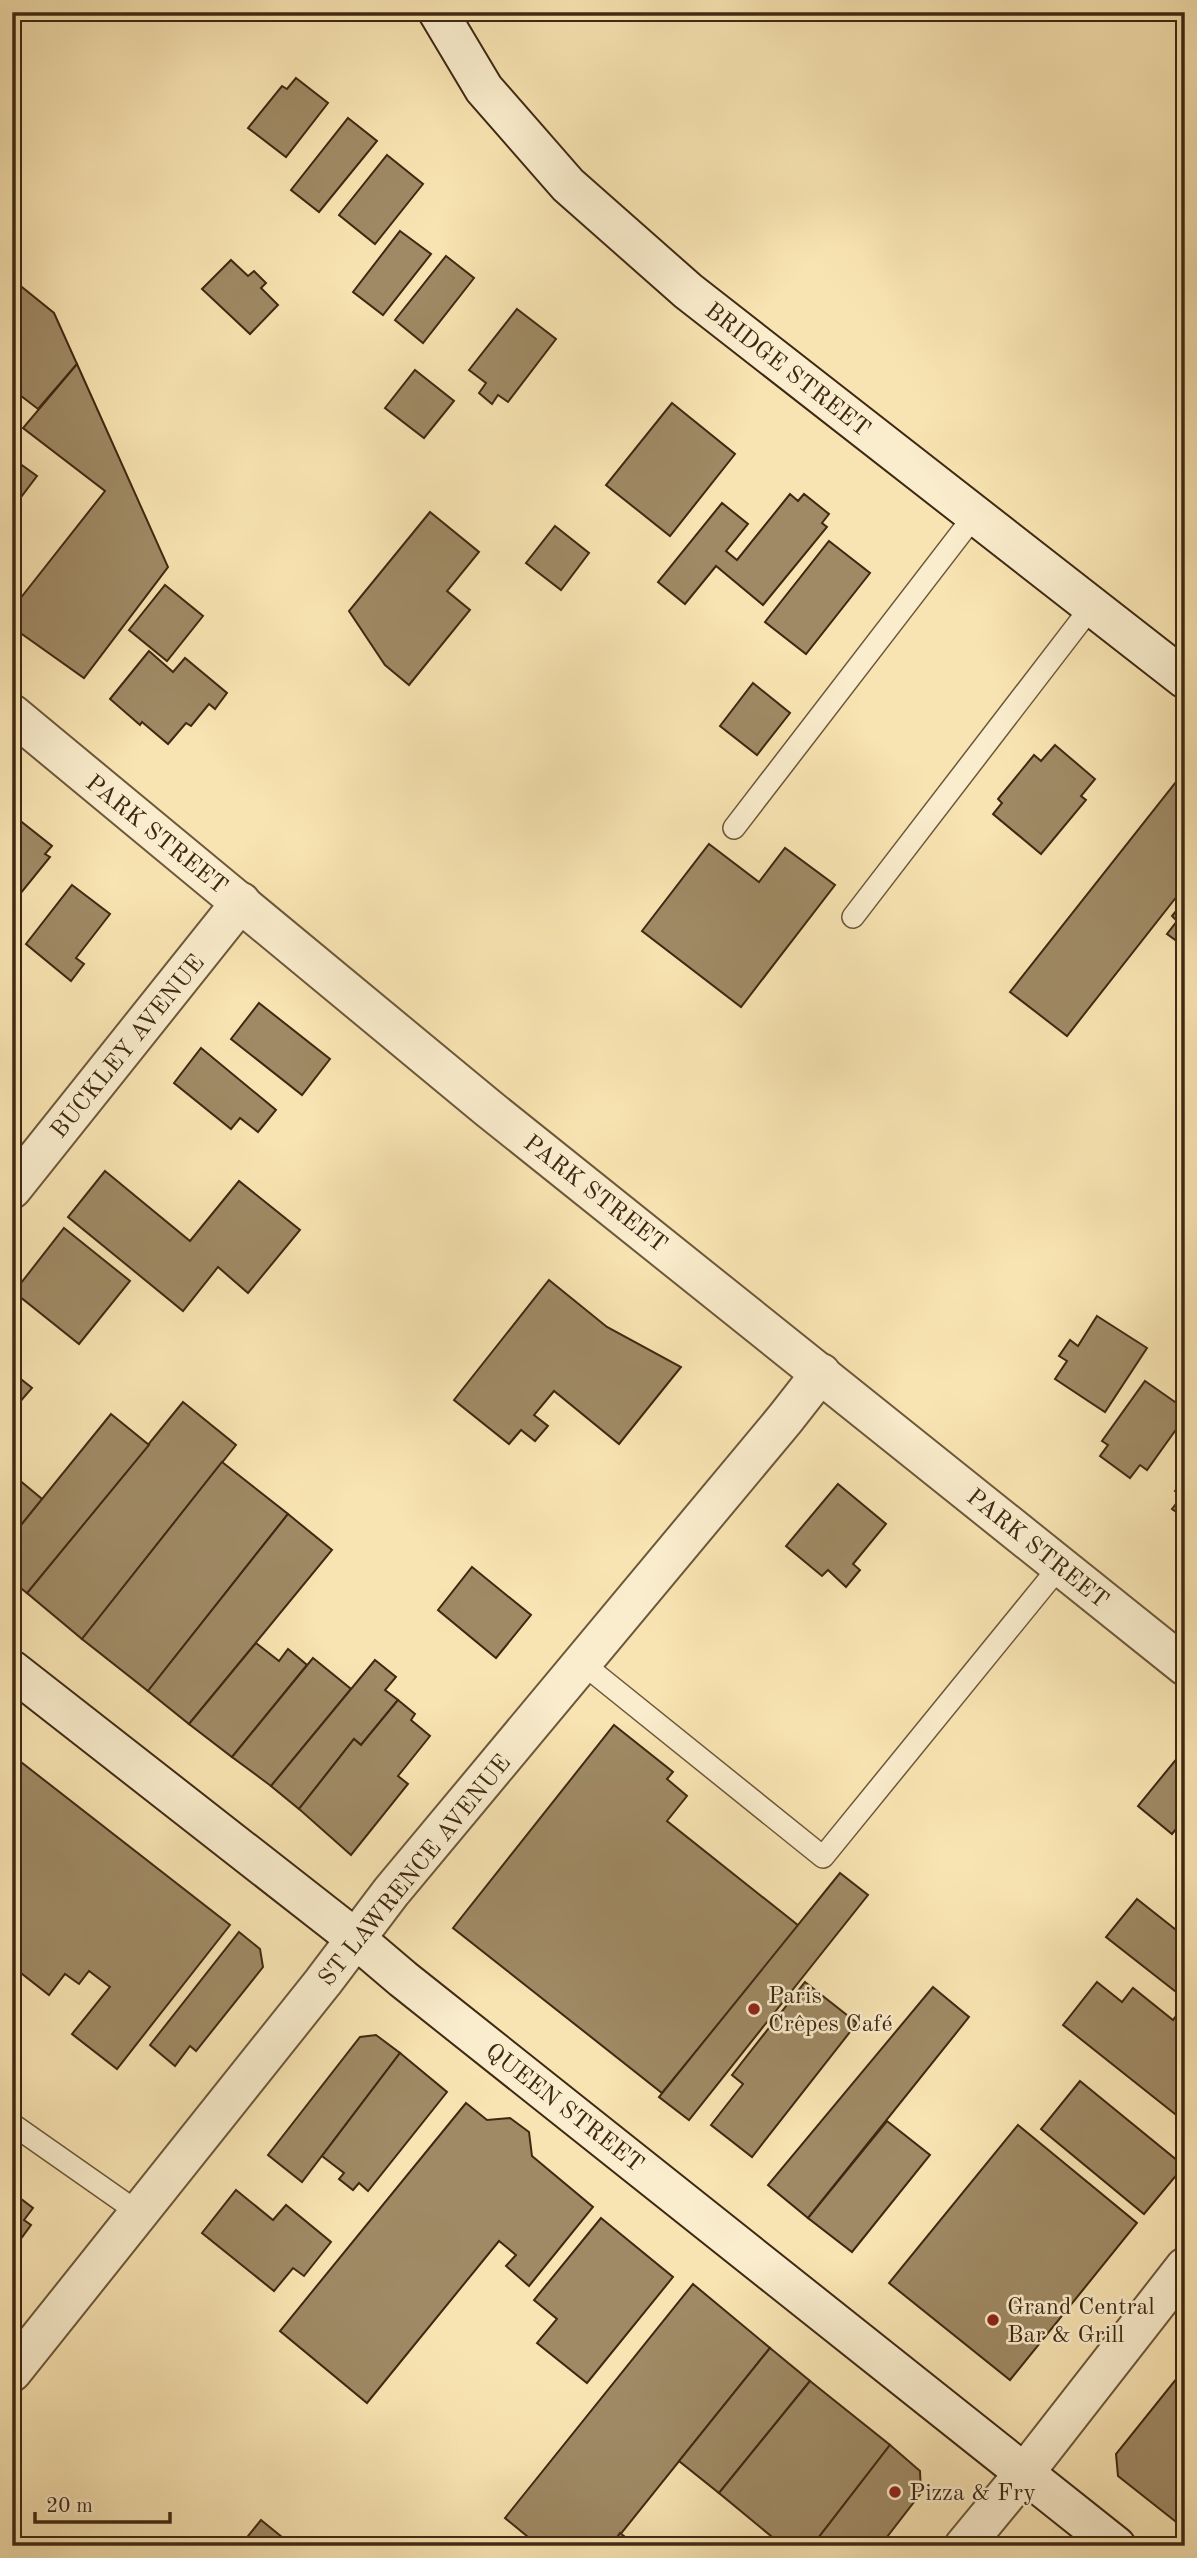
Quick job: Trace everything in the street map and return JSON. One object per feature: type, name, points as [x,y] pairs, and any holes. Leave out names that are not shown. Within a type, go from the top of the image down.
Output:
[{"type":"street","name":"BRIDGE STREET","points":[[438,12],[484,89],[568,185],[688,290],[1185,679]]},
{"type":"street","name":"PARK STREET","points":[[12,714],[488,1108],[1185,1665]]},
{"type":"street","name":"BUCKLEY AVENUE","points":[[12,1189],[241,902]]},
{"type":"street","name":"ST LAWRENCE AVENUE","points":[[12,2372],[391,1892],[821,1373]]},
{"type":"street","name":"QUEEN STREET","points":[[12,1670],[356,1939],[1116,2546]]},
{"type":"street","points":[[964,2546],[1185,2267]]},
{"type":"lane","points":[[734,828],[975,515]]},
{"type":"lane","points":[[853,917],[1092,606]]},
{"type":"lane","points":[[582,1663],[823,1857],[1060,1566]]},
{"type":"lane","points":[[12,2124],[139,2213]]},
{"type":"building","points":[[296,78],[328,103],[286,157],[248,128],[282,86],[287,89]]},
{"type":"building","points":[[348,118],[377,141],[319,212],[291,190]]},
{"type":"building","points":[[387,155],[423,184],[375,244],[339,215]]},
{"type":"building","points":[[400,231],[431,254],[383,315],[353,292]]},
{"type":"building","points":[[446,256],[474,278],[423,343],[395,320]]},
{"type":"building","points":[[231,260],[248,276],[254,271],[266,283],[261,288],[278,305],[250,334],[202,289]]},
{"type":"building","points":[[12,279],[54,313],[77,364],[38,409],[12,389]]},
{"type":"building","points":[[517,309],[556,339],[508,402],[498,395],[492,404],[479,393],[486,383],[469,370]]},
{"type":"building","points":[[77,364],[168,567],[84,678],[12,627],[12,609],[105,491],[23,428]]},
{"type":"building","points":[[415,370],[454,401],[424,438],[385,408]]},
{"type":"building","points":[[672,403],[735,454],[670,536],[606,485]]},
{"type":"building","points":[[12,458],[37,476],[12,509]]},
{"type":"building","points":[[790,494],[798,501],[804,494],[829,514],[822,523],[827,527],[763,605],[716,566],[685,604],[658,582],[722,503],[748,524],[726,551],[737,560]]},
{"type":"building","points":[[430,512],[479,552],[447,591],[470,610],[409,685],[385,665],[349,611]]},
{"type":"building","points":[[555,526],[589,553],[561,590],[526,563]]},
{"type":"building","points":[[829,541],[870,573],[806,654],[765,622]]},
{"type":"building","points":[[165,585],[203,616],[167,661],[129,630]]},
{"type":"building","points":[[149,651],[173,672],[185,658],[227,693],[215,709],[209,704],[191,726],[186,723],[168,744],[142,722],[140,725],[110,699]]},
{"type":"building","points":[[753,683],[790,713],[757,755],[720,726]]},
{"type":"building","points":[[1055,745],[1095,779],[1081,796],[1086,800],[1041,854],[993,814],[1002,803],[998,799],[1034,755],[1041,761]]},
{"type":"building","points":[[1176,782],[1185,789],[1185,886],[1067,1036],[1010,992]]},
{"type":"building","points":[[18,819],[52,846],[45,854],[50,857],[12,904],[12,826]]},
{"type":"building","points":[[709,844],[759,882],[785,848],[835,885],[741,1007],[642,931]]},
{"type":"building","points":[[72,885],[110,914],[76,958],[84,964],[71,981],[26,944]]},
{"type":"building","points":[[1185,900],[1185,947],[1167,934],[1177,921],[1172,916]]},
{"type":"building","points":[[259,1003],[330,1059],[302,1095],[231,1039]]},
{"type":"building","points":[[201,1048],[276,1110],[258,1132],[240,1118],[231,1129],[174,1083]]},
{"type":"building","points":[[105,1171],[190,1241],[239,1181],[300,1230],[248,1293],[218,1267],[183,1311],[68,1217]]},
{"type":"building","points":[[64,1228],[130,1281],[79,1344],[14,1292]]},
{"type":"building","points":[[549,1280],[607,1327],[681,1367],[619,1444],[554,1391],[534,1415],[548,1426],[535,1441],[521,1430],[509,1444],[454,1400]]},
{"type":"building","points":[[1097,1316],[1147,1348],[1105,1412],[1055,1379],[1067,1361],[1059,1356],[1070,1340],[1078,1346]]},
{"type":"building","points":[[12,1372],[32,1388],[12,1411]]},
{"type":"building","points":[[1145,1381],[1185,1409],[1185,1417],[1147,1470],[1140,1465],[1130,1478],[1100,1456],[1108,1445],[1102,1441]]},
{"type":"building","points":[[183,1402],[236,1445],[82,1639],[27,1593]]},
{"type":"building","points":[[111,1414],[149,1445],[27,1593],[12,1581],[12,1536]]},
{"type":"building","points":[[222,1462],[288,1514],[148,1691],[82,1639]]},
{"type":"building","points":[[12,1474],[42,1499],[12,1536]]},
{"type":"building","points":[[1185,1477],[1185,1518],[1172,1509],[1182,1496],[1175,1491]]},
{"type":"building","points":[[838,1484],[886,1524],[853,1564],[860,1570],[846,1587],[828,1570],[822,1576],[786,1546]]},
{"type":"building","points":[[288,1514],[332,1550],[189,1724],[148,1691]]},
{"type":"building","points":[[472,1567],[531,1615],[496,1658],[438,1610]]},
{"type":"building","points":[[256,1643],[279,1661],[288,1649],[307,1665],[232,1757],[189,1724]]},
{"type":"building","points":[[313,1658],[351,1689],[271,1786],[232,1757]]},
{"type":"building","points":[[375,1660],[396,1677],[385,1690],[398,1700],[361,1745],[354,1739],[299,1809],[271,1786]]},
{"type":"building","points":[[398,1700],[415,1714],[411,1720],[430,1736],[398,1776],[408,1784],[351,1855],[299,1809],[354,1739],[361,1745]]},
{"type":"building","points":[[614,1725],[673,1772],[667,1779],[687,1796],[667,1821],[799,1926],[662,2093],[453,1928]]},
{"type":"building","points":[[1183,1751],[1185,1818],[1172,1834],[1138,1806]]},
{"type":"building","points":[[12,1755],[230,1925],[117,2069],[72,2034],[110,1987],[89,1971],[79,1984],[65,1974],[49,1995],[12,1966]]},
{"type":"building","name":"Paris Crêpes Café","points":[[840,1873],[868,1895],[689,2120],[659,2097]]},
{"type":"building","points":[[1137,1899],[1185,1937],[1185,1999],[1106,1937]]},
{"type":"building","points":[[239,1932],[260,1949],[263,1967],[196,2051],[190,2046],[175,2066],[150,2045]]},
{"type":"building","points":[[805,1982],[857,2023],[752,2157],[711,2125],[743,2084],[732,2075]]},
{"type":"building","points":[[1097,1982],[1122,2002],[1133,1988],[1173,2020],[1185,2004],[1185,2122],[1063,2025]]},
{"type":"building","points":[[933,1987],[969,2017],[808,2218],[768,2185]]},
{"type":"building","points":[[376,2035],[400,2053],[302,2182],[268,2155],[360,2037]]},
{"type":"building","points":[[400,2053],[447,2092],[368,2191],[359,2183],[353,2190],[339,2179],[344,2173],[322,2156]]},
{"type":"building","points":[[1080,2081],[1184,2166],[1144,2214],[1041,2129]]},
{"type":"building","points":[[466,2103],[487,2120],[510,2118],[529,2132],[532,2156],[593,2207],[529,2286],[506,2266],[516,2255],[499,2241],[367,2403],[280,2331]]},
{"type":"building","points":[[887,2121],[930,2155],[852,2252],[808,2218]]},
{"type":"building","points":[[1018,2125],[1137,2223],[1010,2380],[889,2283]]},
{"type":"building","points":[[236,2190],[273,2220],[286,2205],[331,2242],[304,2276],[293,2268],[274,2291],[202,2233]]},
{"type":"building","points":[[12,2192],[33,2208],[24,2220],[31,2225],[12,2251]]},
{"type":"building","points":[[601,2218],[673,2277],[587,2383],[537,2343],[557,2319],[534,2300]]},
{"type":"building","points":[[693,2284],[770,2348],[611,2546],[539,2546],[505,2518]]},
{"type":"building","points":[[770,2348],[810,2381],[719,2493],[679,2461]]},
{"type":"building","points":[[1185,2368],[1185,2529],[1118,2476],[1116,2454]]},
{"type":"building","points":[[810,2381],[890,2445],[812,2546],[783,2546],[719,2493]]},
{"type":"building","points":[[890,2445],[920,2471],[921,2493],[880,2546],[812,2546]]},
{"type":"building","points":[[261,2520],[293,2546],[240,2546]]},
{"type":"building","points":[[620,2533],[637,2546],[611,2546]]},
{"type":"place","name":"Paris Crêpes Café","points":[[754,2009]]},
{"type":"place","name":"Grand Central Bar & Grill","points":[[993,2320]]},
{"type":"place","name":"Pizza & Fry","points":[[895,2492]]}]
